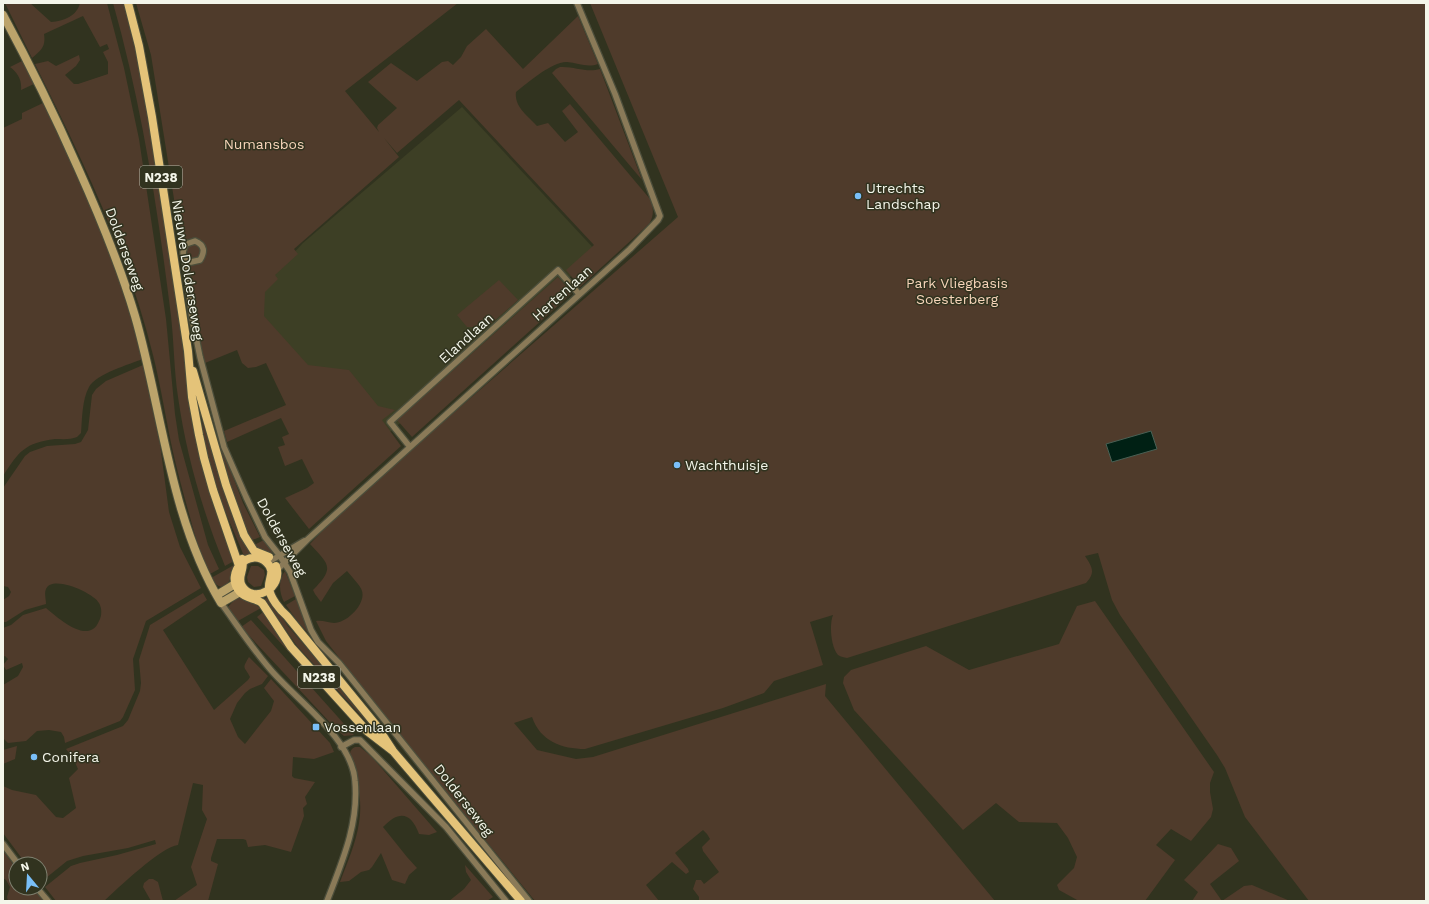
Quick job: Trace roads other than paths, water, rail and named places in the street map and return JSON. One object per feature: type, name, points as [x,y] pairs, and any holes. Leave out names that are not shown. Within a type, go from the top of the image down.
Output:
[{"type":"main road","name":"Nieuwe Dolderseweg","points":[[128,3],[139,46],[152,116],[188,351],[192,396],[204,458],[213,490],[228,532],[228,537],[241,564]]},
{"type":"main road","name":"Dolderseweg","points":[[3,15],[22,50],[106,230],[135,316],[176,489],[190,536],[207,578],[221,603]]},
{"type":"main road","name":"Nieuwe Dolderseweg","points":[[188,351],[233,505],[249,545],[254,551],[265,555],[270,562]]},
{"type":"main road","points":[[217,596],[235,584],[235,573],[241,564],[248,559],[257,558],[270,562],[277,570],[277,576],[271,589],[257,594],[242,591],[221,603]]},
{"type":"main road","points":[[270,562],[272,574],[269,584],[271,589]]},
{"type":"main road","name":"N238","points":[[241,564],[244,566],[240,579],[242,591]]},
{"type":"main road","name":"N238","points":[[235,584],[242,591]]},
{"type":"main road","name":"Dolderseweg","points":[[271,589],[287,616],[302,637],[376,725],[393,751],[521,901]]},
{"type":"main road","name":"Dolderseweg","points":[[242,591],[253,599],[262,603],[291,647],[367,731],[393,751]]},
{"type":"street","name":"Hertenlaan","points":[[277,570],[308,539],[650,230],[658,220],[660,216],[615,94],[577,3]]},
{"type":"street","name":"Dolderseweg","points":[[185,259],[192,318],[200,357],[224,447],[265,537],[285,563],[318,642],[339,663],[529,901]]},
{"type":"street","name":"Elandlaan","points":[[410,447],[390,422],[558,270],[579,294]]},
{"type":"street","name":"Hertenlaan","points":[[270,562],[308,539]]},
{"type":"street","name":"Dolderseweg","points":[[221,603],[270,670],[322,722],[342,746]]},
{"type":"street","points":[[328,901],[348,847],[353,827],[356,807],[355,780],[352,768],[342,746],[354,740],[360,740],[446,828],[506,901]]},
{"type":"street","points":[[3,844],[12,856]]},
{"type":"place","name":"Utrechts Landschap","points":[[858,196]]},
{"type":"place","name":"Wachthuisje","points":[[677,465]]},
{"type":"place","name":"Vossenlaan","points":[[316,727]]},
{"type":"place","name":"Conifera","points":[[34,757]]},
{"type":"park label","name":"Numansbos","points":[[264,144]]},
{"type":"park label","name":"Park Vliegbasis Soesterberg","points":[[957,292]]}]
